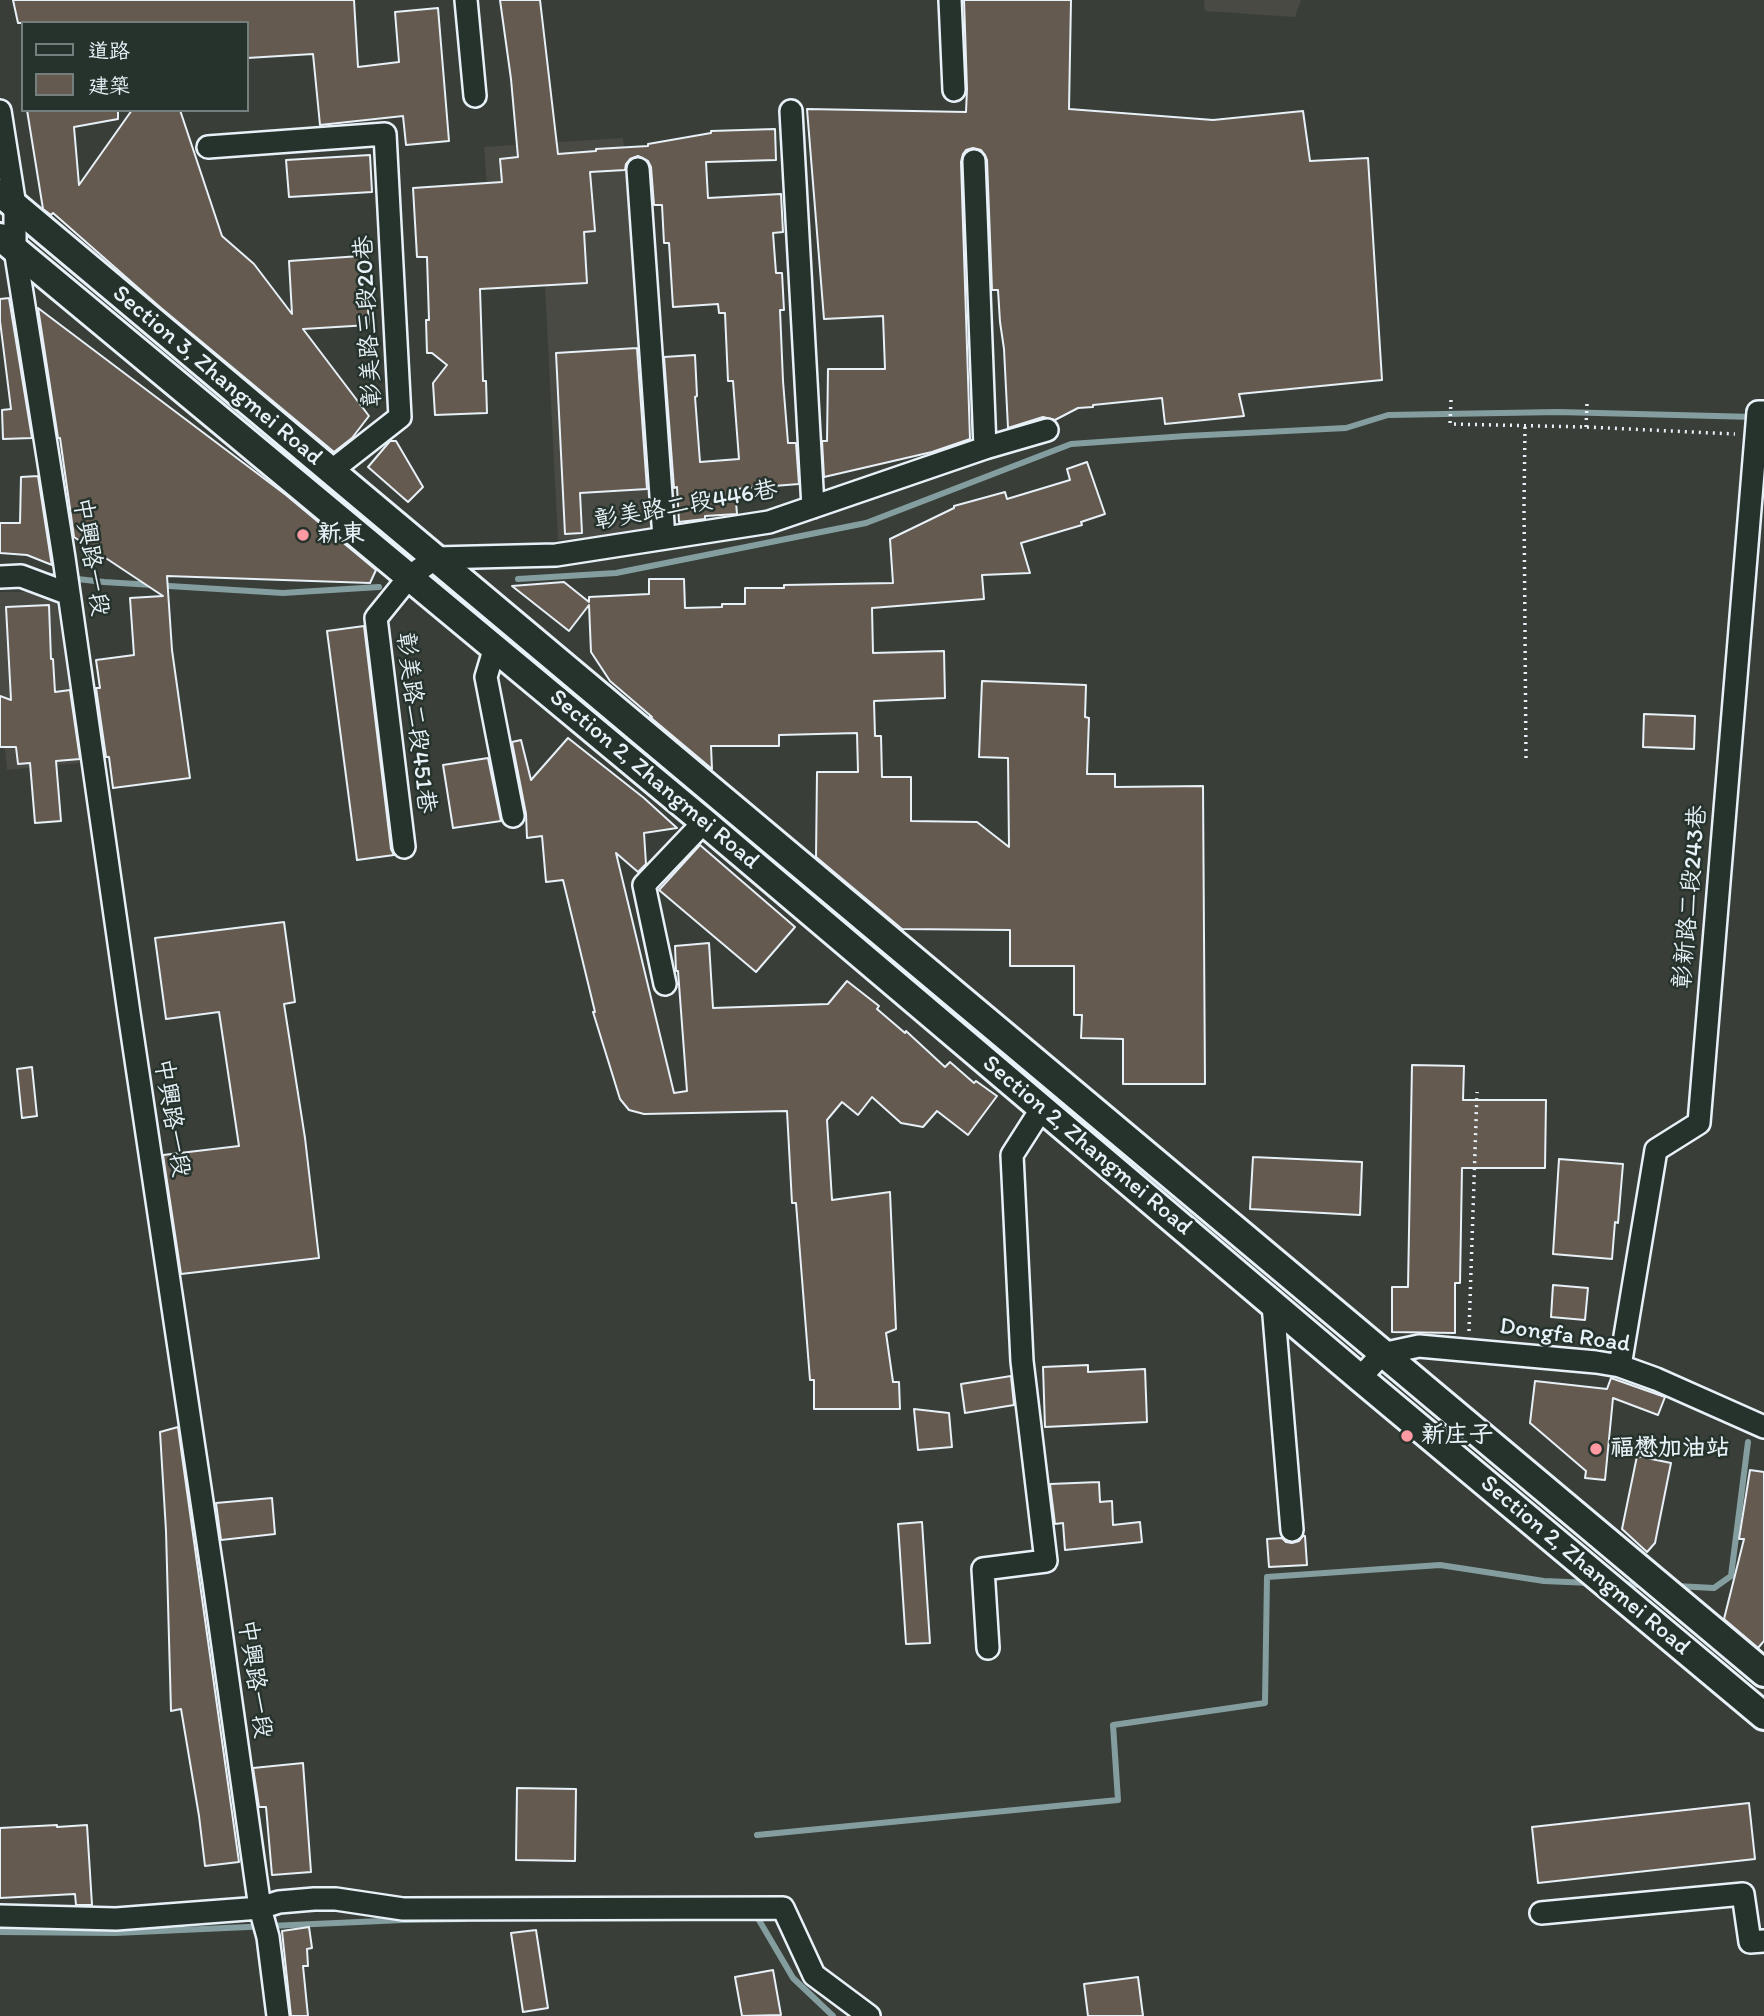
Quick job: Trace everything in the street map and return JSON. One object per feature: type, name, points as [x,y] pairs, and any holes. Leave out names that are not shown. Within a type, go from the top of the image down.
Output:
[{"type":"main road","name":"Section 3, Zhangmei Road","points":[[9,223],[331,471],[436,558]]},
{"type":"main road","name":"Section 3, Zhangmei Road","points":[[9,223],[410,576]]},
{"type":"main road","name":"Section 2, Zhangmei Road","points":[[436,558],[1764,1673]]},
{"type":"main road","name":"Section 2, Zhangmei Road","points":[[410,576],[1764,1716]]},
{"type":"main road","points":[[894,983],[916,961]]},
{"type":"street","points":[[466,0],[475,96]]},
{"type":"street","points":[[950,0],[954,90]]},
{"type":"street","name":"中興路一段","points":[[0,111],[9,223],[69,594],[260,1908],[268,1937],[278,2016]]},
{"type":"street","points":[[791,111],[813,507]]},
{"type":"street","name":"彰美路三段20巷","points":[[208,147],[385,134],[400,417],[331,471]]},
{"type":"street","points":[[974,161],[985,448]]},
{"type":"street","points":[[638,169],[664,538]]},
{"type":"street","name":"彰新路二段243巷","points":[[1620,1366],[1656,1150],[1699,1124],[1761,412]]},
{"type":"street","name":"彰美路二段446巷","points":[[436,558],[556,555],[769,522],[985,448],[1047,430]]},
{"type":"street","points":[[410,576],[436,558]]},
{"type":"street","points":[[0,577],[21,576],[69,594]]},
{"type":"street","name":"彰美路二段451巷","points":[[404,847],[376,618],[410,576]]},
{"type":"street","points":[[495,648],[486,677],[513,816]]},
{"type":"street","points":[[665,984],[644,885],[704,822]]},
{"type":"street","points":[[988,1648],[983,1569],[1046,1561],[1023,1361],[1012,1155],[1042,1108]]},
{"type":"street","points":[[1273,1304],[1292,1530]]},
{"type":"street","name":"Dongfa Road","points":[[1382,1354],[1419,1346],[1620,1366],[1764,1427]]},
{"type":"street","points":[[1360,1378],[1382,1354]]},
{"type":"street","points":[[1541,1913],[1743,1894],[1750,1942],[1764,1941]]},
{"type":"street","points":[[0,1916],[116,1919],[260,1908],[279,1902],[314,1899],[336,1899],[402,1909],[783,1908],[814,1975],[869,2016]]},
{"type":"path","points":[[1451,400],[1450,424],[1757,435]]},
{"type":"path","points":[[1586,427],[1587,404]]},
{"type":"path","points":[[1525,427],[1527,760]]},
{"type":"path","points":[[1468,1350],[1477,1092]]},
{"type":"shaded area","points":[[1204,0],[1301,0],[1295,17],[1205,11]]},
{"type":"shaded area","points":[[623,138],[658,531],[558,540],[545,286],[495,288],[484,147]]},
{"type":"shaded area","points":[[0,592],[53,592],[71,659],[82,752],[80,763],[7,770],[5,749],[0,748]]},
{"type":"building","points":[[13,0],[354,0],[358,67],[399,62],[395,12],[438,8],[449,141],[406,145],[403,116],[320,125],[313,54],[248,58],[248,21],[18,23]]},
{"type":"building","points":[[500,0],[540,0],[558,154],[648,146],[711,131],[775,129],[776,160],[706,162],[708,198],[781,194],[783,232],[773,233],[776,273],[782,273],[784,310],[780,310],[788,443],[796,443],[799,484],[735,489],[737,514],[705,516],[705,519],[679,522],[664,357],[695,355],[700,462],[739,459],[733,381],[728,381],[725,313],[719,313],[718,304],[673,307],[669,243],[664,243],[662,205],[654,205],[651,167],[648,161],[638,156],[630,159],[625,170],[590,172],[595,231],[584,232],[587,283],[480,289],[483,381],[486,381],[487,413],[435,415],[433,383],[447,365],[432,353],[427,353],[427,257],[417,257],[413,188],[502,182],[500,159],[518,157]]},
{"type":"building","points":[[964,0],[1071,0],[1069,109],[1213,120],[1303,111],[1310,161],[1368,158],[1382,380],[1239,394],[1244,416],[1165,424],[1162,398],[1093,405],[1078,408],[1055,420],[1043,417],[1008,428],[998,290],[992,290],[987,160],[981,150],[973,148],[966,150],[961,162],[970,439],[932,452],[824,477],[822,441],[827,441],[828,369],[885,369],[883,316],[824,319],[807,109],[966,112]]},
{"type":"building","points":[[27,112],[118,112],[118,119],[74,127],[79,185],[131,112],[181,112],[222,236],[254,264],[292,314],[289,261],[360,256],[363,292],[367,292],[369,325],[303,329],[369,416],[352,438],[334,452],[161,308],[53,213],[51,215],[43,209]]},
{"type":"building","points":[[370,155],[372,192],[289,197],[286,160]]},
{"type":"building","points":[[9,298],[32,438],[3,439],[2,410],[11,409],[0,321],[0,299]]},
{"type":"building","points":[[38,308],[286,495],[376,570],[370,583],[167,576],[172,650],[190,778],[113,788],[96,688],[100,688],[96,660],[134,655],[130,598],[163,596],[74,537]]},
{"type":"building","points":[[637,348],[647,489],[580,493],[582,533],[565,534],[556,353]]},
{"type":"building","points":[[390,441],[396,441],[423,487],[408,502],[368,467]]},
{"type":"building","points":[[1087,462],[1105,514],[1081,522],[1082,525],[1021,543],[1030,573],[982,575],[984,599],[872,608],[873,653],[944,651],[945,698],[874,701],[875,736],[881,736],[882,777],[911,777],[911,821],[977,822],[1009,847],[1008,758],[979,757],[982,681],[1086,685],[1085,717],[1089,718],[1087,774],[1115,774],[1115,787],[1203,786],[1205,1084],[1123,1084],[1123,1039],[1081,1038],[1082,1015],[1074,1015],[1074,966],[1010,966],[1010,930],[902,929],[816,857],[817,772],[858,772],[857,733],[779,735],[779,746],[711,746],[712,769],[610,681],[591,652],[589,605],[569,631],[512,586],[564,582],[589,602],[589,597],[649,594],[649,579],[684,579],[685,608],[745,604],[745,588],[893,583],[890,539],[954,506],[1005,492],[1007,499],[1070,480],[1067,469]]},
{"type":"building","points":[[38,476],[52,565],[27,555],[0,553],[0,523],[20,523],[21,477]]},
{"type":"building","points":[[49,605],[55,692],[70,690],[80,759],[56,761],[61,821],[35,823],[30,763],[18,764],[16,747],[0,747],[0,696],[11,700],[6,607]]},
{"type":"building","points":[[364,626],[391,849],[394,855],[357,860],[327,631]]},
{"type":"building","points":[[1644,714],[1695,716],[1694,749],[1643,747]]},
{"type":"building","points":[[568,738],[644,798],[677,828],[644,833],[646,864],[638,872],[616,853],[674,1093],[687,1091],[675,946],[709,943],[713,1008],[828,1004],[847,981],[879,1006],[877,1009],[945,1067],[950,1062],[974,1083],[976,1081],[997,1096],[968,1135],[937,1111],[923,1127],[901,1123],[872,1097],[858,1115],[842,1102],[827,1120],[832,1200],[890,1192],[896,1329],[886,1333],[893,1382],[899,1382],[900,1409],[814,1409],[814,1380],[810,1380],[796,1203],[792,1203],[787,1111],[644,1114],[629,1110],[620,1099],[593,1012],[563,880],[546,882],[542,836],[527,838],[526,814],[512,742],[521,740],[531,780]]},
{"type":"building","points":[[488,758],[501,821],[453,828],[443,765]]},
{"type":"building","points":[[700,845],[795,927],[756,972],[659,890]]},
{"type":"building","points":[[284,922],[295,1002],[284,1004],[305,1138],[319,1258],[181,1274],[163,1155],[239,1146],[219,1012],[166,1019],[155,938]]},
{"type":"building","points":[[1412,1065],[1464,1066],[1463,1100],[1546,1100],[1545,1168],[1462,1168],[1460,1283],[1455,1283],[1455,1333],[1392,1332],[1392,1287],[1408,1287]]},
{"type":"building","points":[[32,1067],[37,1116],[22,1118],[17,1069]]},
{"type":"building","points":[[1253,1157],[1362,1162],[1360,1215],[1250,1209]]},
{"type":"building","points":[[1559,1159],[1623,1164],[1612,1259],[1553,1254]]},
{"type":"building","points":[[1553,1285],[1588,1288],[1585,1320],[1551,1317]]},
{"type":"building","points":[[1088,1365],[1088,1372],[1145,1369],[1147,1422],[1045,1427],[1043,1367]]},
{"type":"building","points":[[1011,1376],[1014,1405],[965,1413],[961,1384]]},
{"type":"building","points":[[1611,1378],[1665,1397],[1658,1415],[1613,1398],[1605,1480],[1585,1478],[1586,1471],[1530,1423],[1535,1381],[1607,1389]]},
{"type":"building","points":[[914,1409],[949,1413],[952,1447],[918,1450]]},
{"type":"building","points":[[178,1427],[239,1862],[205,1866],[181,1709],[171,1711],[160,1432]]},
{"type":"building","points":[[1637,1456],[1671,1463],[1655,1543],[1647,1552],[1622,1529]]},
{"type":"building","points":[[1750,1470],[1764,1472],[1764,1641],[1758,1648],[1724,1619],[1744,1539],[1739,1539]]},
{"type":"building","points":[[1099,1482],[1100,1502],[1112,1501],[1113,1525],[1140,1522],[1142,1542],[1065,1550],[1063,1523],[1055,1524],[1050,1484]]},
{"type":"building","points":[[272,1498],[275,1534],[221,1540],[216,1503]]},
{"type":"building","points":[[922,1522],[930,1643],[906,1644],[898,1524]]},
{"type":"building","points":[[1303,1536],[1307,1565],[1269,1567],[1267,1539],[1282,1538],[1292,1543]]},
{"type":"building","points":[[303,1763],[311,1872],[272,1875],[266,1807],[259,1807],[253,1768]]},
{"type":"building","points":[[517,1788],[576,1789],[575,1861],[516,1860]]},
{"type":"building","points":[[1749,1803],[1755,1859],[1538,1883],[1532,1827]]},
{"type":"building","points":[[87,1825],[92,1905],[76,1905],[75,1894],[0,1898],[0,1828]]},
{"type":"building","points":[[309,1927],[312,1948],[307,1949],[308,1966],[303,1966],[308,2016],[291,2016],[282,1931]]},
{"type":"building","points":[[536,1930],[548,2008],[523,2012],[511,1933]]},
{"type":"building","points":[[773,1970],[781,2015],[742,2016],[735,1977]]},
{"type":"building","points":[[1138,1977],[1143,2016],[1088,2016],[1084,1984]]},
{"type":"waterway","points":[[518,579],[616,573],[866,523],[1071,444],[1346,428],[1388,415],[1558,412],[1755,417]]},
{"type":"waterway","points":[[42,575],[104,582],[283,593],[379,587]]},
{"type":"waterway","points":[[1676,1586],[1714,1588],[1731,1576],[1748,1442]]},
{"type":"waterway","points":[[757,1835],[1118,1800],[1113,1725],[1265,1703],[1267,1577],[1440,1565],[1544,1581],[1591,1583]]},
{"type":"waterway","points":[[1620,1584],[1644,1585]]},
{"type":"waterway","points":[[753,1915],[756,1915],[793,1978],[833,2016]]},
{"type":"waterway","points":[[0,1932],[115,1933],[465,1919]]},
{"type":"place","name":"新東","points":[[303,535]]},
{"type":"place","name":"新庄子","points":[[1407,1436]]},
{"type":"place","name":"福懋加油站","points":[[1596,1449]]}]
